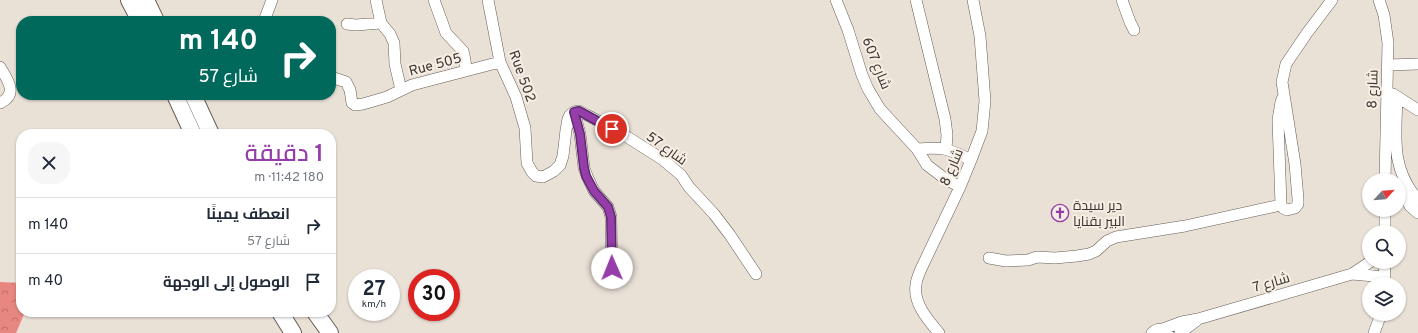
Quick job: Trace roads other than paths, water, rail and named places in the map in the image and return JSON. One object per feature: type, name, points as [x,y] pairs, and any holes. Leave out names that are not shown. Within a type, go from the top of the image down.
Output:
[{"type":"highway","points":[[130,0],[138,16]]},
{"type":"highway","points":[[146,0],[154,16]]},
{"type":"highway","points":[[177,100],[191,129]]},
{"type":"highway","points":[[195,100],[209,129]]},
{"type":"highway","points":[[283,317],[293,333]]},
{"type":"highway","points":[[319,317],[330,333]]},
{"type":"street","points":[[266,16],[272,0]]},
{"type":"street","name":"Rue 505","points":[[376,0],[381,23],[390,34],[394,43],[395,64],[401,90],[412,85],[500,62]]},
{"type":"street","points":[[434,0],[446,33],[463,51],[466,71]]},
{"type":"street","name":"Rue 502","points":[[488,0],[500,62],[522,114],[525,128],[527,162],[529,168],[536,176],[543,177],[554,171],[560,164],[563,156],[568,119],[574,112]]},
{"type":"street","name":"شارع 607","points":[[836,0],[848,30],[862,75],[868,89],[880,109],[917,149],[927,164],[934,171],[960,187]]},
{"type":"street","points":[[916,0],[945,119],[947,135],[946,149]]},
{"type":"street","name":"شارع 8","points":[[939,333],[921,307],[916,294],[916,285],[921,270],[960,187],[982,131],[985,101],[980,36],[973,0]]},
{"type":"street","points":[[1122,0],[1134,30]]},
{"type":"street","points":[[1283,97],[1278,120],[1281,205],[1287,210],[1292,210],[1297,206],[1298,199],[1296,164],[1283,97],[1282,82],[1286,64],[1302,39],[1332,0]]},
{"type":"street","name":"شارع 8","points":[[1379,0],[1384,15],[1388,43],[1385,173]]},
{"type":"street","points":[[347,24],[356,25],[381,23]]},
{"type":"street","points":[[1388,65],[1418,64]]},
{"type":"street","points":[[0,67],[8,81],[11,91],[5,101],[0,103]]},
{"type":"street","points":[[336,79],[346,82],[350,90],[351,99],[355,104],[363,104],[387,97],[401,90]]},
{"type":"street","points":[[1387,91],[1418,110]]},
{"type":"street","points":[[1397,97],[1397,161],[1407,184],[1418,200]]},
{"type":"street","name":"شارع 57","points":[[574,112],[579,111],[621,133],[662,159],[681,175],[689,187],[714,214],[756,274]]},
{"type":"street","points":[[574,112],[580,134],[586,176],[594,191],[608,207],[611,217],[612,281]]},
{"type":"street","points":[[917,149],[946,149],[971,160]]},
{"type":"street","points":[[1385,155],[1394,173]]},
{"type":"street","points":[[1406,198],[1410,206],[1418,213]]},
{"type":"street","points":[[989,258],[1006,261],[1028,260],[1037,257],[1055,258],[1089,254],[1116,237],[1185,226],[1281,205]]},
{"type":"street","points":[[1352,274],[1362,267]]},
{"type":"street","points":[[1352,274],[1368,277]]},
{"type":"street","name":"شارع 7","points":[[1161,332],[1182,322],[1198,319],[1352,274]]},
{"type":"street","name":"شارع 7","points":[[1180,333],[1198,319]]},
{"type":"street","points":[[1374,333],[1378,321]]},
{"type":"place","name":"دير سيدة البير بقنايا","points":[[1060,213]]}]
